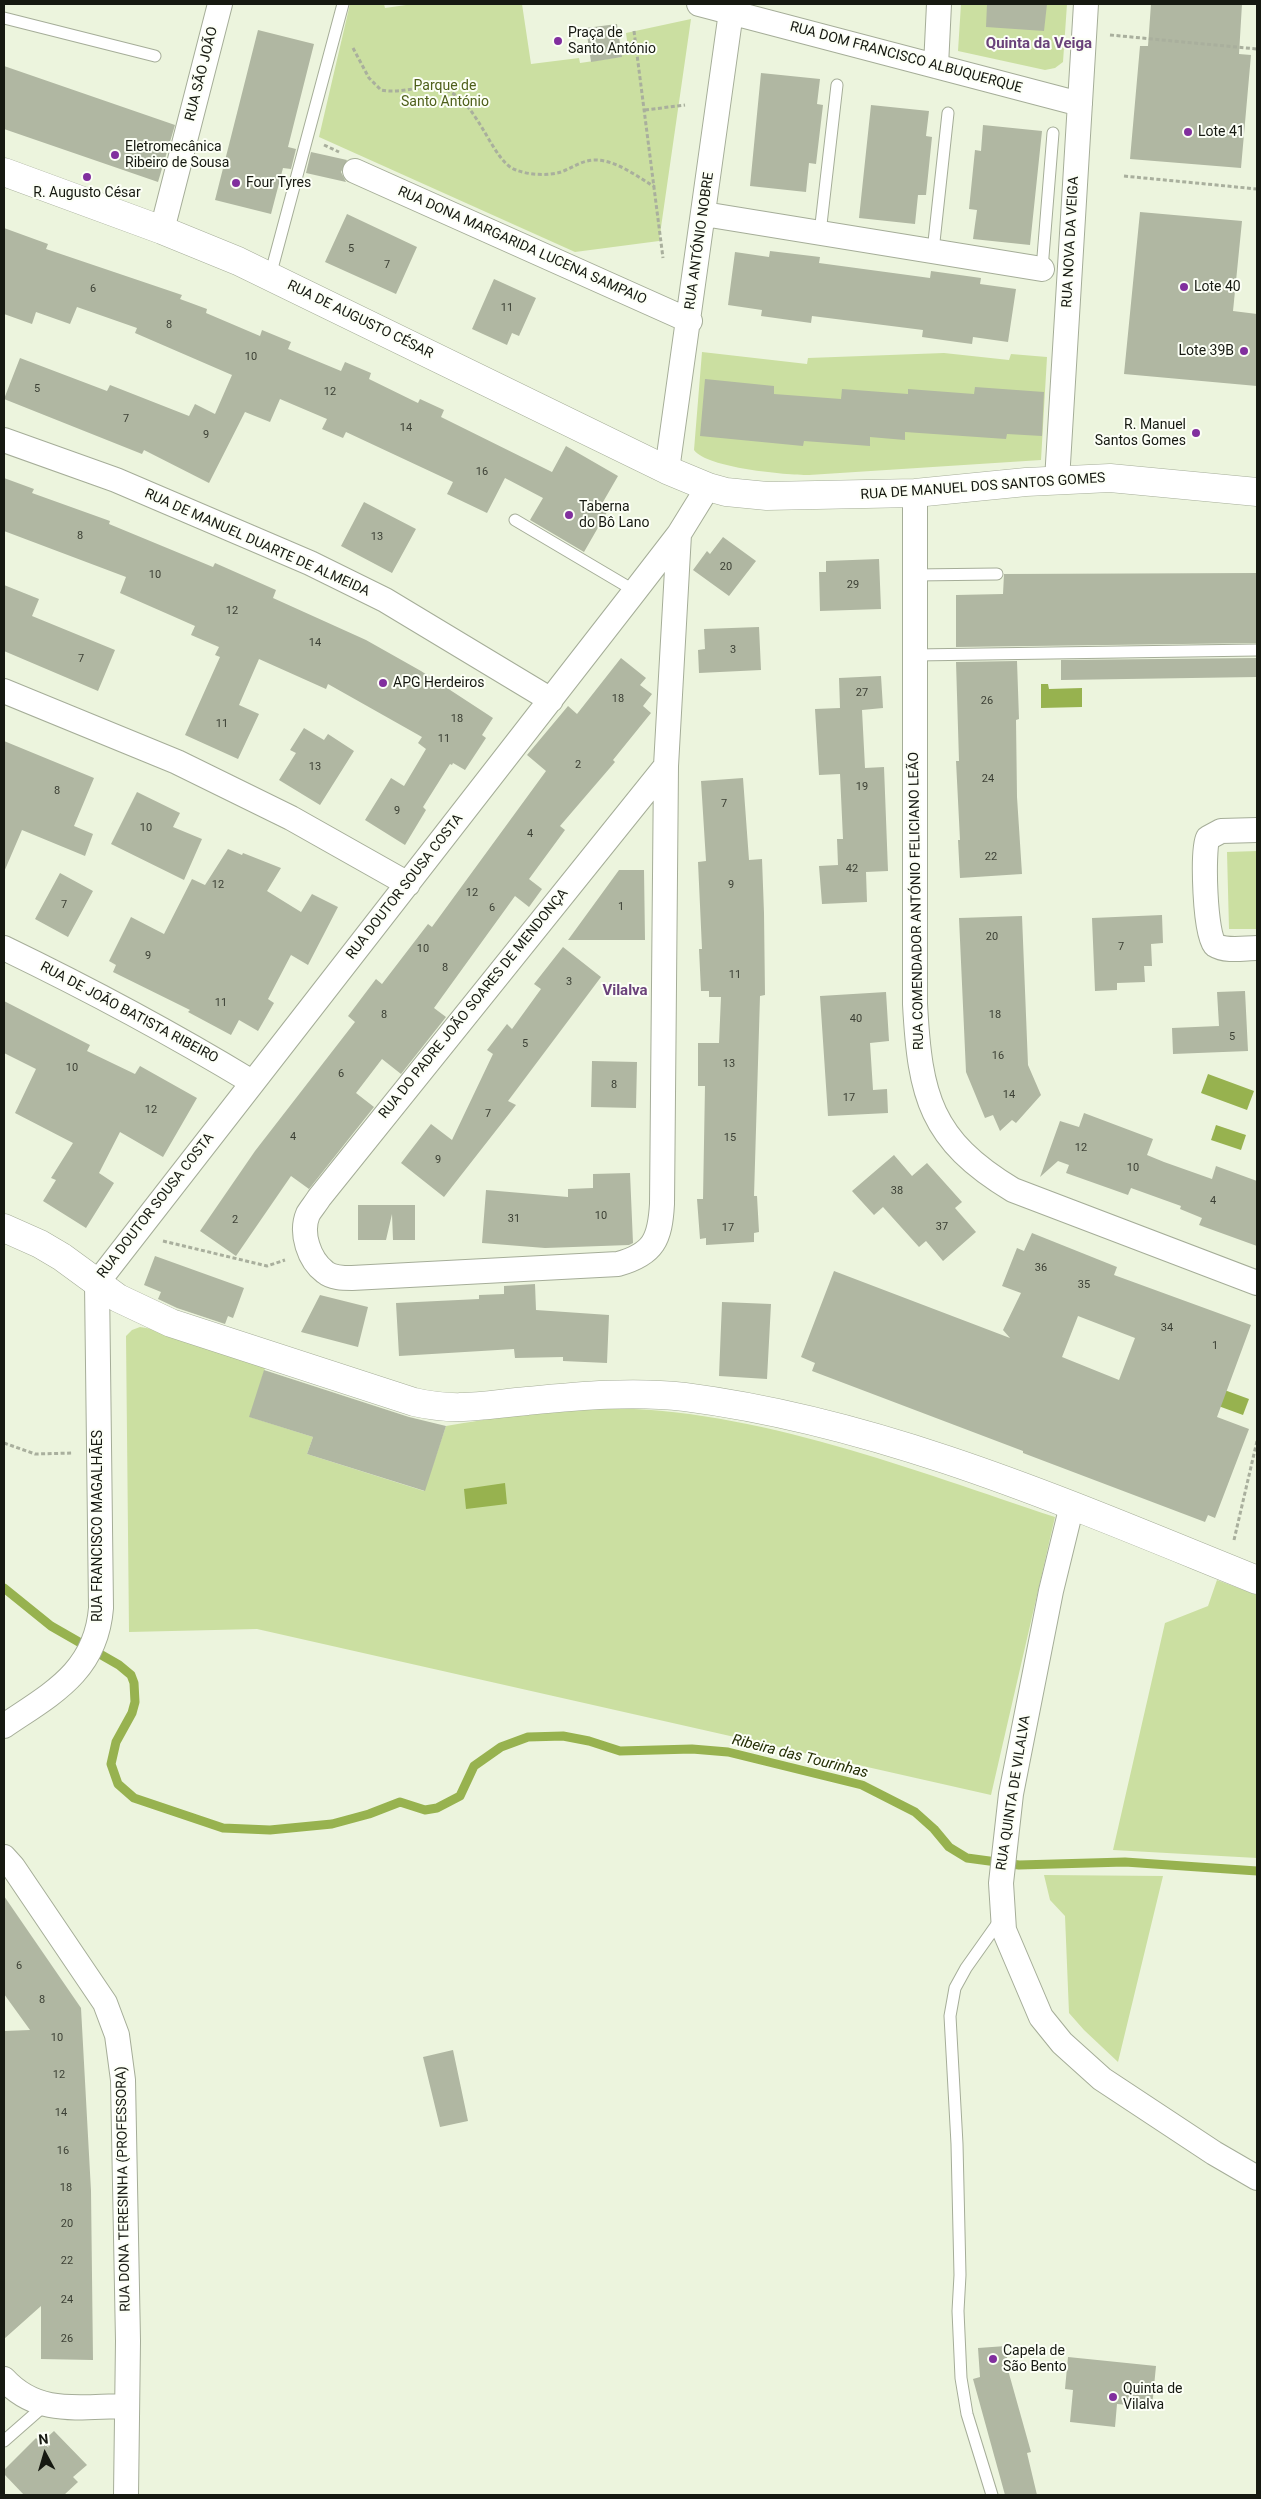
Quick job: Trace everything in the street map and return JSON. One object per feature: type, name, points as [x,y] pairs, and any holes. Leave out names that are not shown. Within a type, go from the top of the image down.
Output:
[{"type":"street","name":"RUA SÃO JOÃO","points":[[162,230],[220,4]]},
{"type":"street","name":"RUA DOM FRANCISCO ALBUQUERQUE","points":[[699,4],[1080,104]]},
{"type":"street","points":[[936,66],[939,4]]},
{"type":"street","name":"RUA NOVA DA VEIGA","points":[[1057,480],[1086,4]]},
{"type":"street","name":"RUA ANTÓNIO NOBRE","points":[[667,470],[690,320],[731,12]]},
{"type":"street","name":"RUA DONA MARGARIDA LUCENA SAMPAIO","points":[[355,171],[690,320]]},
{"type":"street","name":"RUA DE AUGUSTO CÉSAR","points":[[4,172],[162,230],[270,276],[667,470],[708,487]]},
{"type":"street","points":[[704,214],[1042,269]]},
{"type":"street","name":"RUA DE MANUEL DUARTE DE ALMEIDA","points":[[4,440],[116,480],[310,563],[394,604],[551,700]]},
{"type":"street","name":"RUA DE MANUEL DOS SANTOS GOMES","points":[[708,487],[726,492],[767,496],[916,493],[1057,480],[1136,480],[1257,492]]},
{"type":"street","name":"RUA DOUTOR SOUSA COSTA","points":[[97,1283],[635,592],[679,534],[708,487]]},
{"type":"street","name":"RUA COMENDADOR ANTÓNIO FELICIANO LEÃO","points":[[916,493],[916,1030],[920,1070],[937,1118],[950,1140],[967,1158],[989,1176],[1013,1190],[1257,1283]]},
{"type":"street","points":[[666,766],[679,534]]},
{"type":"street","points":[[4,690],[177,762],[291,818],[408,884]]},
{"type":"street","name":"RUA DO PADRE JOÃO SOARES DE MENDONÇA","points":[[666,766],[662,1204],[657,1239],[648,1251],[632,1260],[618,1264],[352,1278],[340,1278],[326,1273],[316,1263],[310,1251],[305,1227],[308,1214],[666,766]]},
{"type":"street","points":[[1257,830],[1215,832],[1208,838],[1205,850],[1208,928],[1211,941],[1218,946],[1228,949],[1257,948]]},
{"type":"street","name":"RUA DE JOÃO BATISTA RIBEIRO","points":[[4,948],[167,1031],[252,1082]]},
{"type":"street","points":[[4,1228],[55,1253],[126,1302],[171,1323],[421,1404],[461,1409],[572,1397],[643,1394],[718,1402],[838,1427],[967,1466],[1072,1505],[1257,1580]]},
{"type":"street","name":"RUA FRANCISCO MAGALHÃES","points":[[4,1726],[64,1684],[90,1653],[98,1634],[101,1608],[97,1436],[97,1283]]},
{"type":"street","name":"RUA QUINTA DE VILALVA","points":[[1072,1505],[1050,1591],[1022,1732],[1006,1832],[1001,1883],[1004,1930],[1020,1971],[1042,2016],[1062,2043],[1102,2079],[1214,2153],[1257,2178]]},
{"type":"street","name":"RUA DONA TERESINHA (PROFESSORA)","points":[[4,1858],[13,1867],[96,1987],[105,2003],[117,2035],[123,2080],[127,2406],[126,2495]]},
{"type":"street","points":[[4,2379],[28,2400],[45,2405],[127,2406]]},
{"type":"lane","points":[[270,276],[343,4]]},
{"type":"lane","points":[[4,18],[155,56]]},
{"type":"lane","points":[[820,233],[838,85]]},
{"type":"lane","points":[[933,251],[948,113]]},
{"type":"lane","points":[[1042,269],[1053,133]]},
{"type":"lane","points":[[515,520],[635,592]]},
{"type":"lane","points":[[915,575],[998,574]]},
{"type":"lane","points":[[915,655],[1257,650]]},
{"type":"lane","points":[[992,2495],[967,2414],[961,2378],[958,2311],[960,2275],[957,2144],[950,2016],[955,1988],[1003,1917]]},
{"type":"lane","points":[[4,2440],[45,2405]]},
{"type":"path","points":[[634,31],[663,258]]},
{"type":"path","points":[[1084,32],[1257,49]]},
{"type":"path","points":[[335,34],[352,47],[370,78],[381,90],[396,92],[438,88],[456,95],[485,130],[498,155],[513,169],[525,173],[549,174],[560,172],[584,162],[605,161],[627,170],[655,187]]},
{"type":"path","points":[[645,110],[686,105]]},
{"type":"path","points":[[1124,176],[1257,188]]},
{"type":"path","points":[[159,1240],[267,1266]]},
{"type":"path","points":[[4,1443],[35,1454],[62,1454],[83,1451],[97,1436]]},
{"type":"path","points":[[1227,1567],[1257,1441]]},
{"type":"green space","name":"Parque de Santo António","points":[[350,4],[384,4],[385,8],[413,4],[522,4],[531,64],[579,58],[580,63],[621,57],[621,50],[628,48],[626,33],[691,19],[659,241],[575,252],[319,137]]},
{"type":"green space","points":[[961,4],[1067,4],[1063,62],[1055,68],[1045,70],[958,51]]},
{"type":"green space","points":[[702,352],[807,364],[808,358],[944,353],[1009,360],[1011,354],[1047,357],[1041,460],[809,475],[783,474],[714,462],[694,450]]},
{"type":"green space","points":[[1257,851],[1257,929],[1229,929],[1227,852]]},
{"type":"green space","points":[[140,1327],[152,1329],[265,1368],[250,1417],[313,1437],[307,1454],[424,1491],[446,1426],[561,1410],[637,1409],[698,1415],[759,1426],[820,1441],[940,1478],[1055,1517],[991,1795],[257,1629],[129,1632],[126,1336],[132,1330]]},
{"type":"green space","points":[[1217,1580],[1257,1595],[1257,1858],[1113,1850],[1165,1623],[1208,1606]]},
{"type":"green space","points":[[1044,1875],[1163,1876],[1118,2062],[1069,2013],[1065,1916],[1050,1900]]},
{"type":"shaded area","points":[[1041,684],[1048,684],[1049,689],[1082,688],[1082,707],[1041,708]]},
{"type":"shaded area","points":[[1208,1074],[1254,1091],[1247,1110],[1201,1093]]},
{"type":"shaded area","points":[[1216,1125],[1246,1135],[1241,1150],[1211,1140]]},
{"type":"shaded area","points":[[1208,1384],[1249,1399],[1243,1415],[1202,1400]]},
{"type":"shaded area","points":[[505,1483],[507,1504],[466,1509],[464,1489]]},
{"type":"building","points":[[987,4],[1047,4],[1044,31],[986,27]]},
{"type":"building","name":"Lote 41","points":[[1151,4],[1242,4],[1239,54],[1251,55],[1241,168],[1130,159],[1140,46],[1148,46]]},
{"type":"building","points":[[617,24],[622,57],[591,62],[586,28]]},
{"type":"building","points":[[258,30],[314,44],[288,147],[296,149],[291,169],[283,168],[271,214],[215,200]]},
{"type":"building","points":[[4,66],[175,125],[158,182],[4,129]]},
{"type":"building","points":[[761,73],[820,79],[817,104],[823,105],[816,164],[809,163],[806,192],[750,186]]},
{"type":"building","points":[[871,105],[929,111],[926,136],[932,137],[926,195],[918,195],[915,224],[859,218]]},
{"type":"building","points":[[983,125],[1042,131],[1030,245],[973,239],[977,210],[969,209],[975,150],[981,151]]},
{"type":"building","points":[[311,152],[347,160],[341,172],[346,182],[306,173]]},
{"type":"building","name":"Lote 40","points":[[1140,212],[1242,221],[1233,311],[1257,314],[1257,386],[1124,374]]},
{"type":"building","points":[[347,214],[417,247],[396,294],[325,262]]},
{"type":"building","points":[[4,228],[48,244],[46,249],[182,295],[180,299],[207,309],[206,313],[260,336],[262,330],[291,342],[288,349],[341,371],[345,362],[371,373],[369,379],[418,403],[420,399],[444,410],[441,417],[552,472],[566,446],[618,476],[603,502],[611,505],[584,552],[530,520],[543,498],[505,478],[487,513],[447,494],[453,482],[346,432],[343,438],[322,429],[327,419],[280,399],[270,422],[245,412],[209,483],[144,450],[142,454],[4,399],[20,358],[107,391],[110,385],[189,416],[195,404],[215,414],[232,375],[135,333],[137,328],[77,307],[70,324],[36,312],[32,324],[4,314]]},
{"type":"building","points":[[770,251],[820,257],[819,263],[930,278],[931,271],[981,278],[980,284],[1016,289],[1008,342],[973,337],[972,344],[922,337],[923,330],[812,316],[811,323],[761,316],[762,310],[728,305],[735,252],[769,257]]},
{"type":"building","points":[[494,279],[536,298],[519,336],[512,333],[507,345],[472,329]]},
{"type":"building","points":[[705,379],[774,386],[774,394],[841,399],[842,389],[908,394],[908,389],[974,394],[975,387],[1044,392],[1042,436],[1007,434],[1006,439],[905,432],[905,440],[870,437],[870,446],[804,441],[803,446],[700,436]]},
{"type":"building","points":[[4,478],[34,489],[32,493],[110,521],[109,524],[213,567],[215,563],[276,590],[273,598],[366,640],[421,671],[493,718],[482,735],[486,738],[465,770],[453,763],[452,765],[450,764],[423,807],[426,810],[405,845],[365,820],[391,778],[404,786],[426,749],[418,743],[422,737],[328,684],[326,689],[259,659],[239,705],[259,714],[238,759],[185,735],[220,657],[215,655],[219,647],[191,635],[195,626],[120,593],[126,577],[4,531]]},
{"type":"building","points":[[364,502],[416,529],[392,573],[341,546]]},
{"type":"building","points":[[723,537],[756,561],[729,596],[693,570],[707,551],[710,554]]},
{"type":"building","points":[[879,559],[881,609],[820,611],[819,572],[826,572],[826,561]]},
{"type":"building","points":[[1257,573],[1257,643],[956,647],[956,595],[1003,594],[1004,574]]},
{"type":"building","points":[[4,585],[39,599],[32,616],[115,650],[98,691],[4,651]]},
{"type":"building","points":[[759,627],[761,670],[699,673],[698,650],[705,649],[704,629]]},
{"type":"building","points":[[621,658],[646,678],[640,685],[652,694],[643,706],[651,713],[613,760],[615,762],[560,826],[565,830],[529,879],[542,889],[529,907],[515,896],[434,1008],[446,1017],[401,1074],[382,1059],[356,1093],[374,1107],[309,1189],[291,1176],[236,1256],[200,1231],[255,1151],[355,1022],[348,1016],[376,979],[382,984],[428,924],[432,927],[546,771],[527,755],[568,706],[577,714]]},
{"type":"building","points":[[1257,658],[1257,677],[1061,680],[1061,660]]},
{"type":"building","points":[[1017,661],[1019,719],[1016,720],[1017,797],[1022,874],[960,878],[956,761],[959,761],[956,662]]},
{"type":"building","points":[[881,676],[883,708],[862,710],[865,768],[884,767],[888,871],[866,872],[867,902],[822,904],[819,866],[838,865],[837,839],[843,839],[840,774],[819,775],[815,709],[840,708],[839,678]]},
{"type":"building","points":[[304,728],[324,740],[328,734],[354,751],[320,805],[279,780],[296,753],[290,750]]},
{"type":"building","points":[[4,741],[94,778],[74,826],[93,834],[85,856],[22,830],[4,872]]},
{"type":"building","points":[[743,778],[749,860],[762,859],[764,913],[765,995],[760,996],[754,1196],[757,1196],[759,1232],[754,1233],[754,1242],[706,1245],[706,1238],[700,1239],[697,1199],[703,1199],[705,1086],[698,1086],[698,1043],[719,1043],[721,997],[709,997],[709,991],[701,991],[699,949],[702,949],[698,862],[706,861],[701,781]]},
{"type":"building","points":[[137,792],[180,813],[173,827],[202,839],[184,880],[111,844]]},
{"type":"building","points":[[228,849],[281,868],[267,891],[301,912],[312,894],[338,907],[308,965],[291,955],[268,999],[274,1003],[258,1031],[239,1020],[231,1035],[188,1012],[190,1010],[113,972],[116,965],[109,961],[131,917],[164,934],[192,879],[205,885]]},
{"type":"building","points":[[619,870],[644,870],[645,940],[568,940]]},
{"type":"building","points":[[60,873],[93,891],[68,937],[35,919]]},
{"type":"building","points":[[1162,915],[1163,943],[1151,944],[1152,966],[1144,966],[1145,982],[1117,983],[1117,990],[1095,991],[1092,918]]},
{"type":"building","points":[[1022,916],[1028,1065],[1041,1095],[1016,1123],[1012,1120],[1000,1131],[993,1115],[985,1118],[966,1072],[959,918]]},
{"type":"building","points":[[563,947],[601,977],[508,1101],[516,1105],[444,1197],[401,1163],[431,1124],[452,1140],[493,1054],[487,1050],[507,1024],[512,1029],[541,989],[534,984]]},
{"type":"building","points":[[1245,991],[1248,1051],[1173,1054],[1172,1028],[1219,1026],[1217,992]]},
{"type":"building","points":[[886,992],[889,1041],[870,1043],[873,1090],[887,1089],[888,1113],[828,1116],[820,996]]},
{"type":"building","points":[[4,1001],[90,1045],[87,1051],[135,1074],[140,1066],[197,1098],[163,1157],[120,1132],[99,1173],[114,1183],[86,1228],[43,1201],[56,1180],[51,1178],[73,1143],[15,1113],[36,1069],[4,1053]]},
{"type":"building","points":[[592,1061],[637,1062],[636,1108],[591,1107]]},
{"type":"building","points":[[1084,1113],[1153,1139],[1147,1155],[1164,1162],[1212,1179],[1216,1166],[1257,1181],[1257,1246],[1199,1225],[1202,1218],[1180,1209],[1181,1206],[1131,1188],[1128,1195],[1066,1173],[1069,1165],[1058,1161],[1040,1177],[1060,1121],[1079,1127]]},
{"type":"building","points":[[894,1155],[912,1176],[927,1163],[962,1202],[955,1208],[976,1232],[943,1261],[926,1241],[919,1247],[883,1207],[874,1215],[852,1191]]},
{"type":"building","points":[[630,1173],[633,1243],[629,1245],[545,1248],[482,1243],[486,1190],[568,1197],[568,1189],[593,1188],[593,1174]]},
{"type":"building","points":[[358,1205],[415,1205],[415,1240],[393,1240],[392,1214],[386,1240],[358,1240]]},
{"type":"building","points":[[1032,1233],[1117,1267],[1114,1275],[1251,1325],[1217,1417],[1249,1429],[1215,1518],[1208,1515],[1205,1522],[812,1371],[815,1363],[801,1357],[834,1271],[1010,1338],[1003,1330],[1021,1293],[1002,1286],[1017,1248],[1024,1251]],"holes":[[[1078,1316],[1135,1338],[1119,1380],[1062,1357]]]},
{"type":"building","points":[[155,1256],[244,1288],[233,1318],[228,1316],[225,1324],[177,1308],[158,1299],[161,1292],[144,1285]]},
{"type":"building","points":[[535,1284],[536,1310],[609,1315],[607,1363],[563,1361],[563,1357],[515,1358],[514,1349],[399,1356],[396,1303],[479,1299],[479,1295],[504,1294],[504,1286]]},
{"type":"building","points":[[320,1295],[368,1307],[358,1347],[301,1332]]},
{"type":"building","points":[[722,1302],[771,1304],[767,1379],[719,1376]]},
{"type":"building","points":[[264,1370],[409,1417],[446,1426],[425,1491],[307,1454],[313,1437],[249,1417]]},
{"type":"building","points":[[4,1896],[81,2008],[91,2191],[93,2360],[41,2359],[41,2306],[4,2339],[4,2031],[30,2030],[4,1994]]},
{"type":"building","points":[[453,2050],[468,2121],[440,2127],[423,2057]]},
{"type":"building","points":[[1006,2346],[1008,2370],[1031,2452],[1027,2453],[1037,2495],[1005,2495],[973,2379],[980,2377],[978,2348]]},
{"type":"building","name":"Quinta de Vilalva","points":[[1068,2357],[1156,2366],[1152,2407],[1117,2404],[1115,2427],[1070,2422],[1073,2390],[1065,2389]]},
{"type":"building","points":[[54,2431],[87,2465],[73,2477],[78,2482],[64,2495],[24,2495],[4,2474],[4,2470],[36,2438],[41,2443]]},
{"type":"waterway","name":"Ribeira das Tourinhas","points":[[4,1588],[51,1626],[119,1665],[131,1675],[134,1683],[135,1702],[132,1713],[116,1742],[111,1764],[118,1784],[134,1798],[223,1828],[270,1830],[332,1824],[369,1814],[400,1802],[425,1810],[437,1808],[460,1796],[474,1766],[501,1747],[528,1737],[563,1736],[589,1741],[620,1751],[692,1749],[728,1752],[862,1785],[915,1812],[934,1829],[949,1847],[967,1858],[1019,1865],[1125,1862],[1257,1871]]},
{"type":"place","name":"Praça de Santo António","points":[[558,41]]},
{"type":"place","name":"Lote 41","points":[[1188,132]]},
{"type":"place","name":"Eletromecânica Ribeiro de Sousa","points":[[115,155]]},
{"type":"place","name":"R. Augusto César","points":[[87,177]]},
{"type":"place","name":"Four Tyres","points":[[236,183]]},
{"type":"place","name":"Lote 40","points":[[1184,287]]},
{"type":"place","name":"Lote 39B","points":[[1244,351]]},
{"type":"place","name":"R. Manuel Santos Gomes","points":[[1196,433]]},
{"type":"place","name":"Taberna do Bô Lano","points":[[569,515]]},
{"type":"place","name":"APG Herdeiros","points":[[383,683]]},
{"type":"place","name":"Capela de São Bento","points":[[993,2359]]},
{"type":"place","name":"Quinta de Vilalva","points":[[1113,2397]]},
{"type":"district","name":"Quinta da Veiga","points":[[1039,44]]},
{"type":"district","name":"Vilalva","points":[[625,991]]}]
